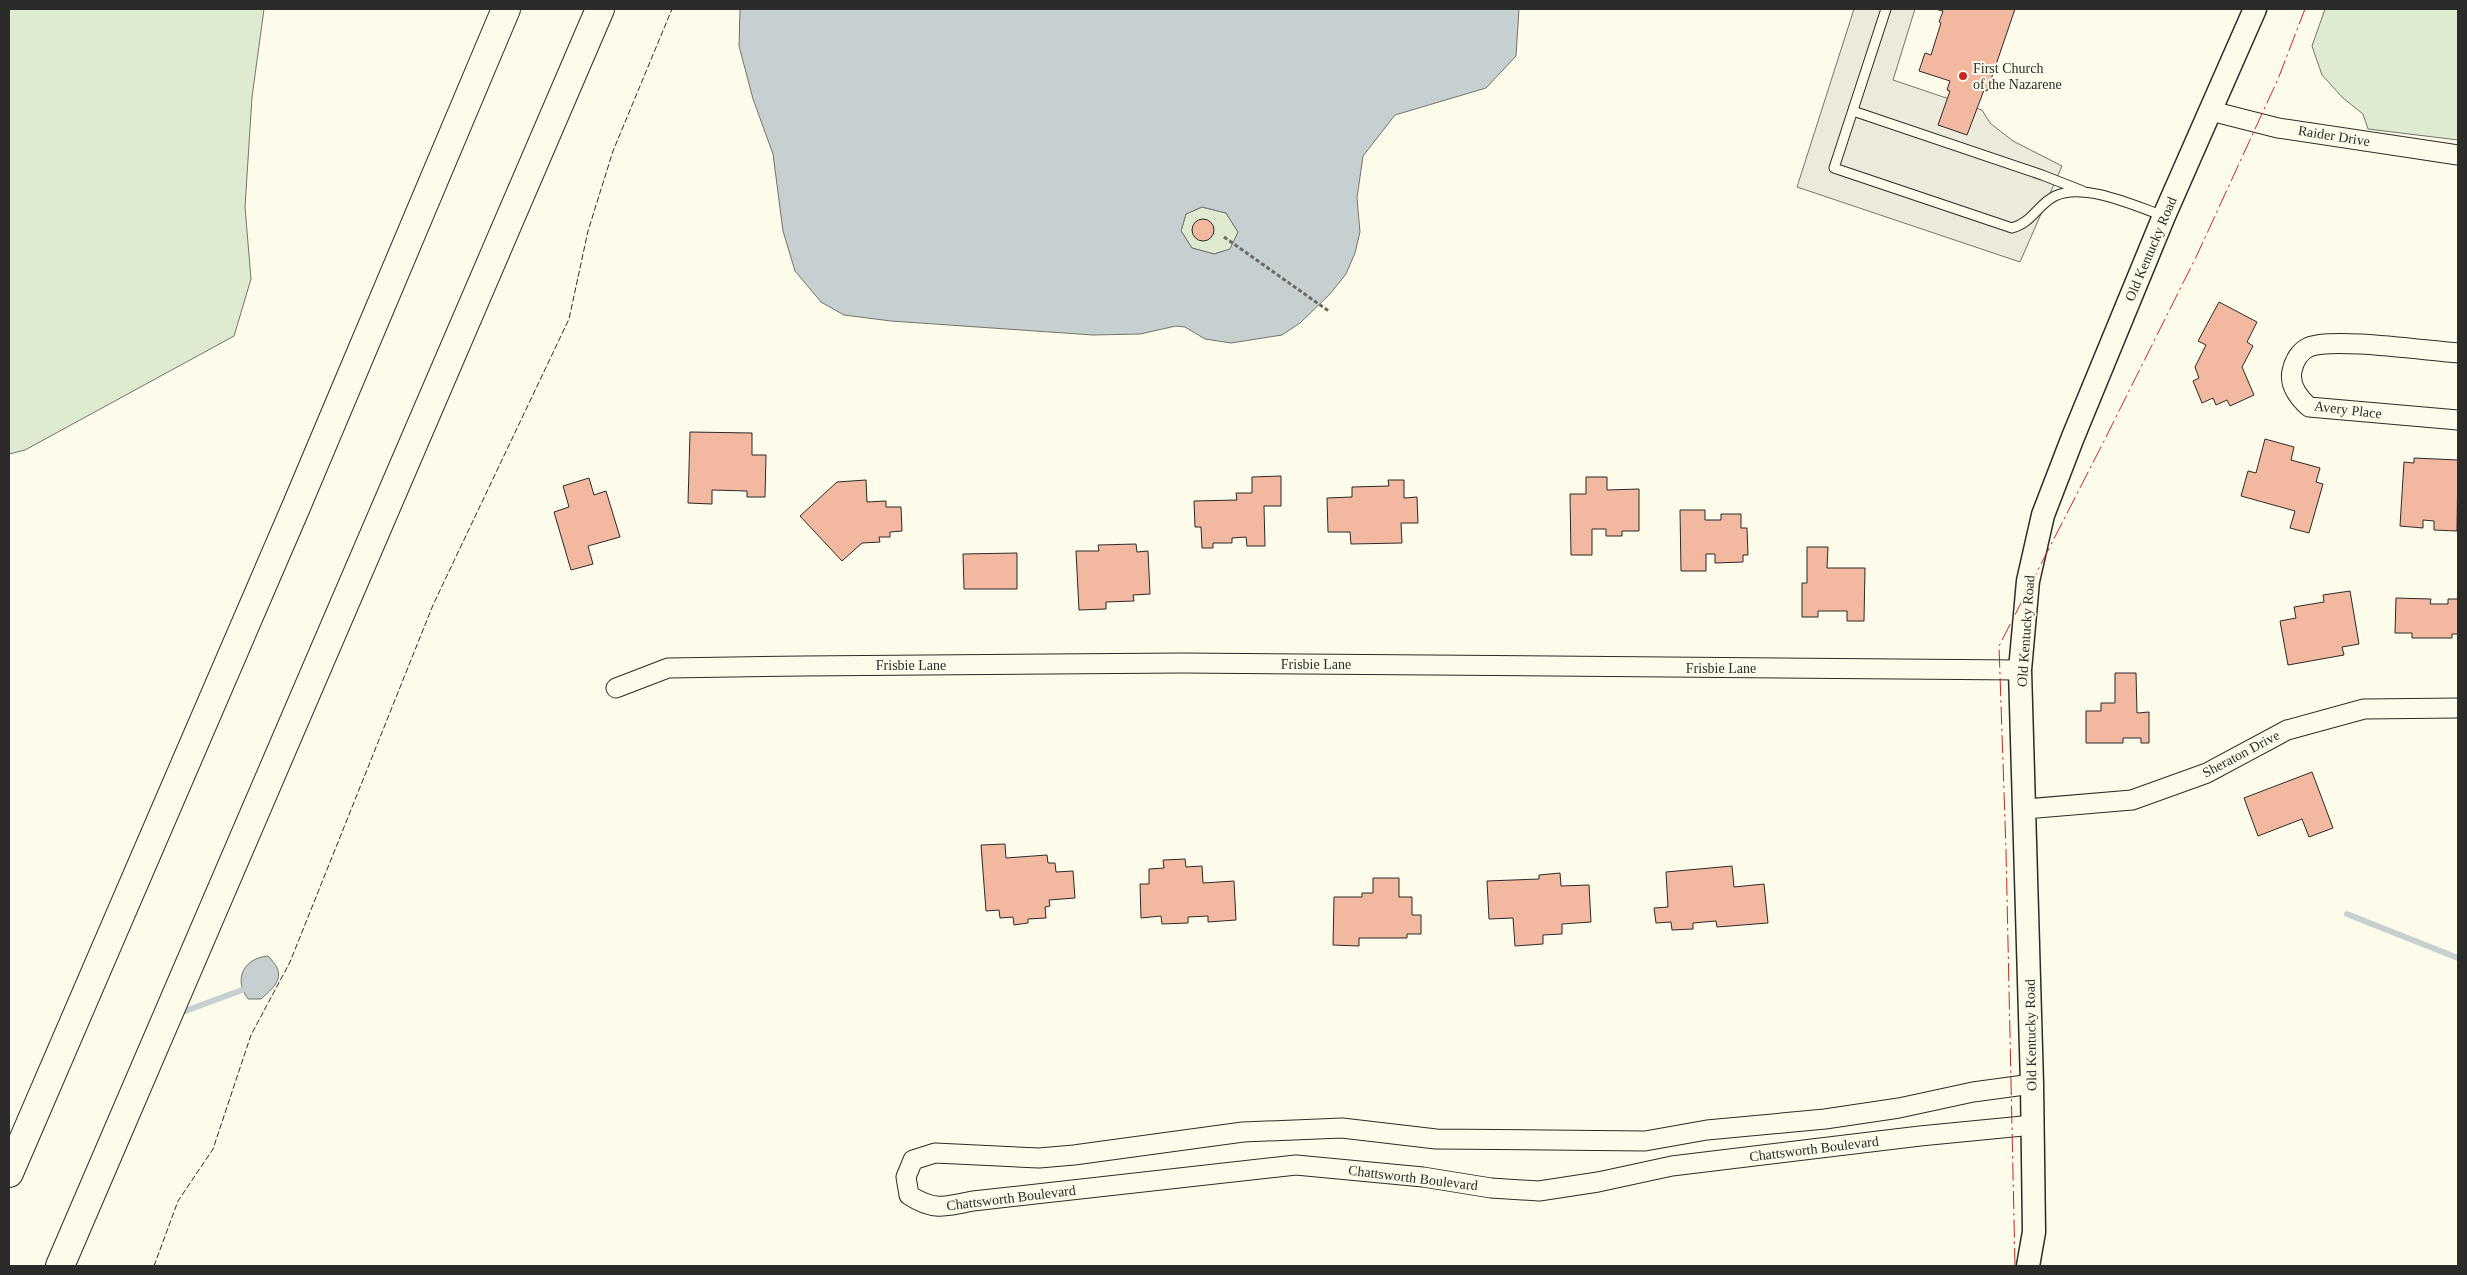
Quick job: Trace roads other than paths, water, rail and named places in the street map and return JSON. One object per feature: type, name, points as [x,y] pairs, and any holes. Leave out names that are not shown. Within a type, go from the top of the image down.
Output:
[{"type":"highway","points":[[9,1173],[302,492],[506,9]]},
{"type":"highway","points":[[60,1266],[600,9]]},
{"type":"street","name":"Old Kentucky Road","points":[[2028,1266],[2034,1232],[2032,1084],[2020,670],[2028,582],[2043,515],[2164,216],[2212,111],[2255,9]]},
{"type":"street","name":"Raider Drive","points":[[2212,111],[2278,128],[2458,155]]},
{"type":"street","name":"Avery Place","points":[[2458,353],[2331,344],[2308,347],[2296,358],[2291,373],[2298,398],[2309,407],[2458,420]]},
{"type":"street","name":"Frisbie Lane","points":[[616,688],[668,668],[812,666],[1183,663],[2020,670]]},
{"type":"street","name":"Sheraton Drive","points":[[2025,809],[2132,800],[2207,774],[2287,730],[2364,708],[2458,708]]},
{"type":"street","name":"Chattsworth Boulevard","points":[[2032,1084],[1973,1092],[1899,1108],[1825,1119],[1707,1130],[1645,1141],[1436,1139],[1342,1128],[1260,1131],[1057,1156],[935,1153],[913,1160],[906,1177],[909,1195],[925,1205],[945,1207],[973,1201],[1296,1165],[1423,1177],[1491,1188],[1539,1191],[1598,1182],[1672,1166],[1920,1136],[2032,1125]]},
{"type":"lane","points":[[1886,9],[1834,168],[2012,228],[2024,224],[2055,196],[2083,191]]},
{"type":"lane","points":[[1853,110],[2083,191],[2111,197],[2164,216]]},
{"type":"waterway","points":[[2347,914],[2458,958]]},
{"type":"waterway","points":[[180,1013],[242,990]]},
{"type":"place","name":"First Church of the Nazarene","points":[[1963,76]]}]
